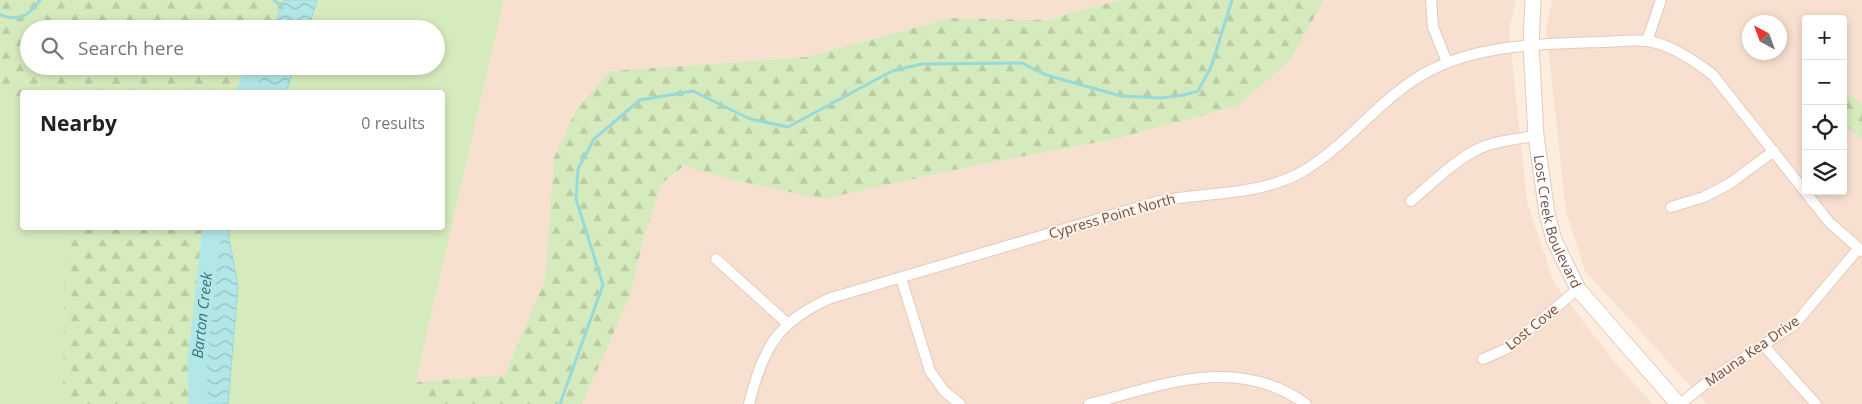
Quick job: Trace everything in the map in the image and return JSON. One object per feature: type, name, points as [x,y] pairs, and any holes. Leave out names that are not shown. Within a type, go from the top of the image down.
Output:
[{"type":"street","points":[[1431,0],[1433,27],[1447,62]]},
{"type":"street","name":"Lost Creek Boulevard","points":[[1533,0],[1531,45],[1536,136],[1547,213],[1554,240],[1578,289],[1679,404]]},
{"type":"street","points":[[1661,0],[1647,41],[1674,51],[1697,63],[1713,75],[1829,222],[1860,250]]},
{"type":"street","name":"Cypress Point North","points":[[748,404],[766,352],[787,323],[807,308],[831,298],[1156,202],[1187,196],[1244,190],[1273,184],[1314,164],[1396,94],[1418,78],[1447,62],[1476,54],[1531,45],[1647,41]]},
{"type":"street","points":[[1411,201],[1476,150],[1500,142],[1536,136]]},
{"type":"street","points":[[1671,207],[1704,197],[1729,184],[1774,151]]},
{"type":"street","name":"Mauna Kea Drive","points":[[1679,404],[1714,377],[1764,346],[1794,324],[1860,250]]},
{"type":"street","points":[[716,259],[787,323]]},
{"type":"street","points":[[901,278],[930,371],[944,391],[960,404]]},
{"type":"street","name":"Lost Cove","points":[[1483,359],[1506,349],[1578,289]]},
{"type":"street","points":[[1764,346],[1816,404]]},
{"type":"street","points":[[1089,404],[1193,378],[1221,376],[1247,378],[1273,385],[1306,404]]},
{"type":"shaded area","points":[[504,0],[1120,0],[1046,20],[951,18],[806,57],[610,71],[554,158],[545,279],[505,376],[416,382]]},
{"type":"shaded area","points":[[1324,0],[1516,0],[1509,30],[1527,202],[1554,283],[1612,359],[1653,404],[582,404],[662,183],[685,166],[733,180],[823,198],[977,165],[1110,140],[1290,60]]},
{"type":"shaded area","points":[[1552,0],[1862,0],[1862,104],[1847,93],[1847,15],[1802,15],[1802,195],[1847,195],[1847,127],[1862,139],[1862,404],[1707,404],[1585,271],[1566,211],[1546,28]]},
{"type":"green space","points":[[0,0],[286,0],[278,20],[20,20],[20,75],[255,75],[249,90],[20,90],[20,115],[0,81]]},
{"type":"green space","points":[[286,0],[504,0],[416,381],[434,404],[191,404],[190,336],[213,230],[445,230],[445,90],[249,90],[255,75],[445,75],[445,20],[278,20]]},
{"type":"green space","points":[[1120,0],[1324,0],[1290,60],[1238,106],[1110,140],[977,165],[823,199],[733,180],[684,166],[662,183],[644,236],[630,296],[582,404],[434,404],[416,382],[505,375],[545,279],[554,158],[576,110],[610,71],[806,57],[951,18],[1046,20]]},
{"type":"green space","points":[[0,81],[20,110],[20,230],[101,230],[123,404],[0,404]]},
{"type":"green space","points":[[1847,93],[1862,104],[1862,139],[1847,127]]},
{"type":"green space","points":[[65,230],[213,230],[190,336],[191,404],[63,404]]},
{"type":"water","points":[[284,0],[317,0],[311,20],[276,20]]},
{"type":"water","points":[[257,75],[292,75],[287,90],[253,90]]},
{"type":"water","points":[[215,230],[229,230],[238,286],[228,404],[203,404],[203,334],[206,273]]},
{"type":"waterway","points":[[0,15],[18,18],[28,14],[40,0]]},
{"type":"waterway","points":[[274,0],[283,8]]},
{"type":"waterway","points":[[560,404],[603,285],[576,199],[578,169],[594,139],[640,100],[693,91],[750,119],[788,127],[892,71],[922,64],[1022,63],[1046,75],[1121,96],[1160,98],[1184,95],[1198,91],[1211,67],[1232,0]]},
{"type":"waterway","name":"Barton Creek","points":[[247,90],[252,75]]},
{"type":"waterway","name":"Barton Creek","points":[[198,404],[197,364],[212,230]]}]
